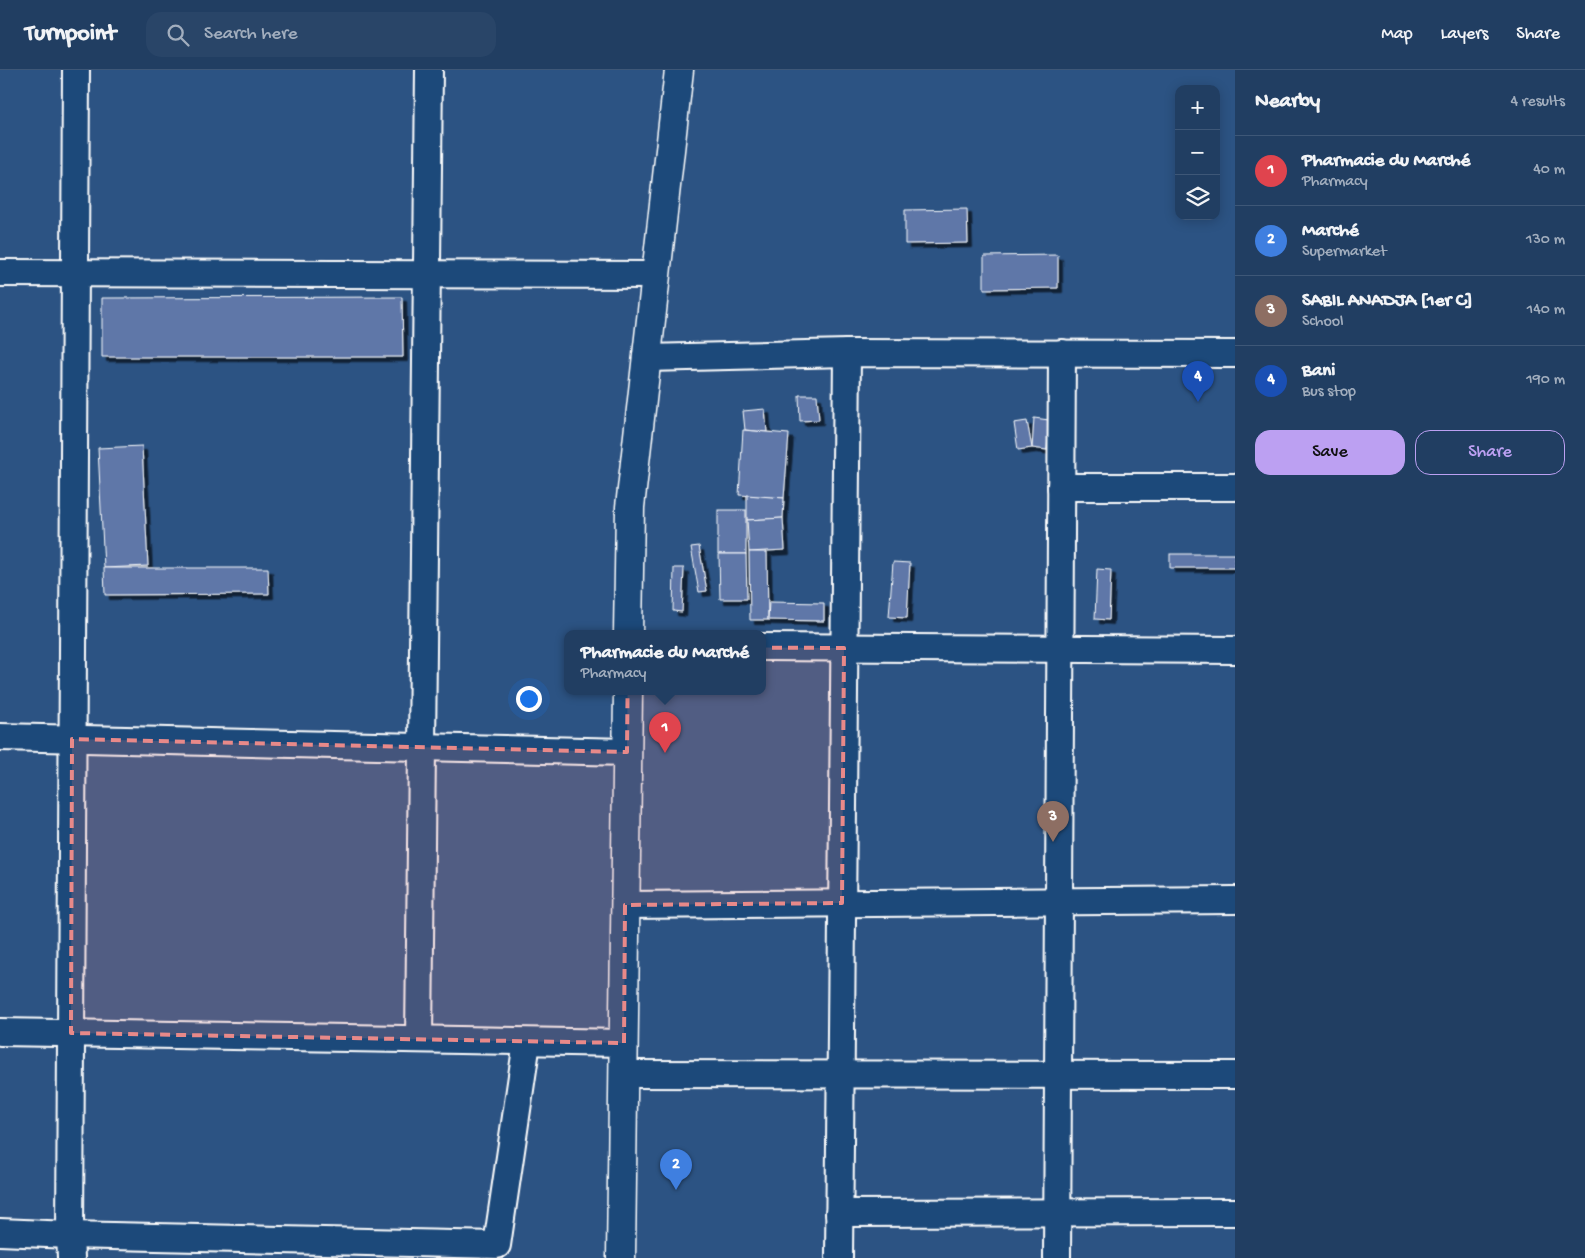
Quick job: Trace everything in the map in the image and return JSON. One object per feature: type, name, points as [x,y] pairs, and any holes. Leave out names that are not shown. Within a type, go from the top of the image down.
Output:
[{"type":"main road","points":[[628,630],[630,507],[679,70]]},
{"type":"main road","points":[[621,1258],[628,695]]},
{"type":"street","points":[[70,1247],[76,70]]},
{"type":"street","points":[[419,1039],[429,70]]},
{"type":"street","points":[[0,273],[656,275]]},
{"type":"street","points":[[647,358],[847,353],[1235,354]]},
{"type":"street","points":[[838,1258],[847,353]]},
{"type":"street","points":[[1057,1258],[1062,353]]},
{"type":"street","points":[[1061,487],[1235,487]]},
{"type":"street","points":[[766,648],[1235,650]]},
{"type":"street","points":[[0,737],[627,752]]},
{"type":"street","points":[[625,905],[1235,900]]},
{"type":"street","points":[[0,1032],[624,1043]]},
{"type":"street","points":[[0,1232],[70,1247],[497,1245],[526,1042]]},
{"type":"street","points":[[623,1074],[1235,1075]]},
{"type":"street","points":[[839,1213],[1235,1212]]},
{"type":"highlighted area","points":[[628,647],[844,648],[842,903],[625,905],[624,1043],[71,1033],[72,739],[627,752]]},
{"type":"building","points":[[967,209],[968,243],[905,244],[905,210]]},
{"type":"building","points":[[1058,255],[1058,288],[984,289],[984,256]]},
{"type":"building","points":[[402,297],[403,357],[102,357],[102,298]]},
{"type":"building","points":[[799,395],[817,395],[819,420],[800,421]]},
{"type":"building","points":[[765,409],[767,432],[745,430],[743,411]]},
{"type":"building","points":[[1034,418],[1049,420],[1047,450],[1032,448]]},
{"type":"building","points":[[1027,421],[1032,448],[1018,450],[1014,423]]},
{"type":"building","points":[[743,430],[789,434],[784,498],[739,495]]},
{"type":"building","points":[[142,446],[148,566],[104,568],[98,448]]},
{"type":"building","points":[[747,495],[784,498],[783,518],[747,520]]},
{"type":"building","points":[[718,510],[746,510],[746,554],[718,554]]},
{"type":"building","points":[[783,518],[785,550],[749,552],[747,520]]},
{"type":"building","points":[[699,546],[707,591],[699,592],[691,547]]},
{"type":"building","points":[[749,552],[767,552],[768,620],[750,620]]},
{"type":"building","points":[[719,554],[746,554],[747,599],[720,599]]},
{"type":"building","points":[[1170,554],[1235,554],[1235,568],[1170,568]]},
{"type":"building","points":[[893,562],[910,563],[907,618],[889,617]]},
{"type":"building","points":[[104,568],[268,568],[269,594],[105,595]]},
{"type":"building","points":[[674,568],[684,568],[682,612],[673,611]]},
{"type":"building","points":[[1097,569],[1111,570],[1109,620],[1095,619]]},
{"type":"building","points":[[769,602],[824,603],[824,621],[768,620]]},
{"type":"place","name":"Bani","points":[[1198,402]]},
{"type":"place","name":"Pharmacie du Marché","points":[[665,753]]},
{"type":"place","name":"SABIL ANADJA [1er C]","points":[[1053,842]]},
{"type":"place","name":"Marché","points":[[676,1190]]}]
